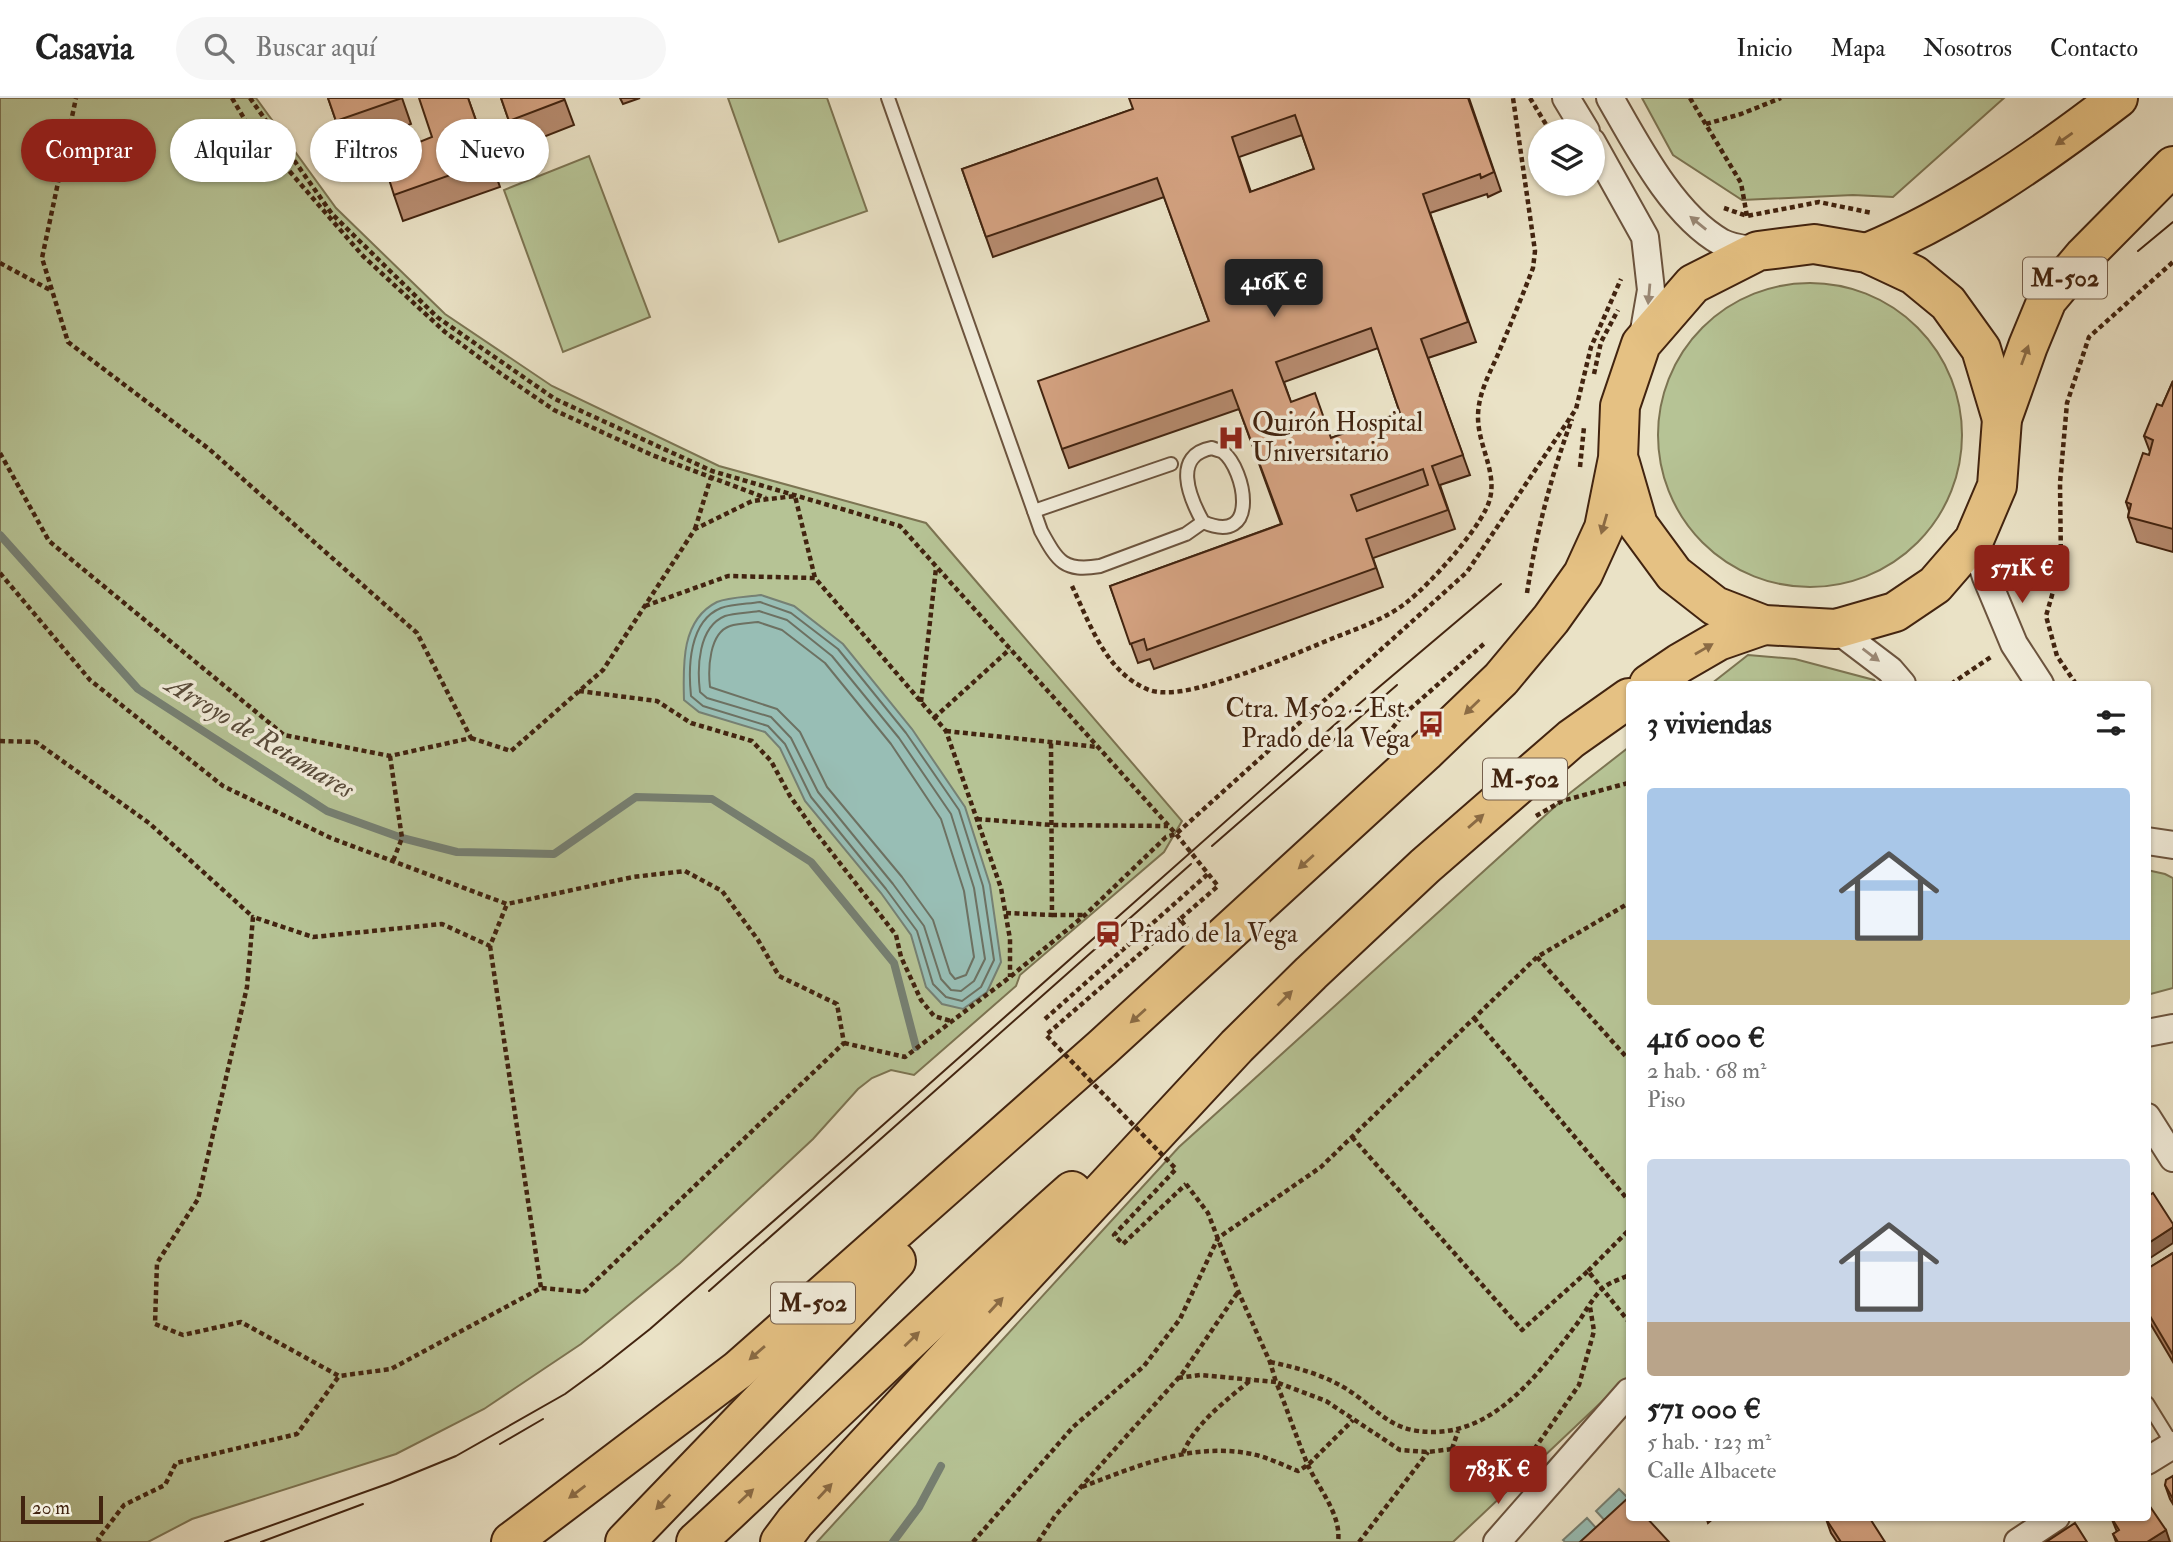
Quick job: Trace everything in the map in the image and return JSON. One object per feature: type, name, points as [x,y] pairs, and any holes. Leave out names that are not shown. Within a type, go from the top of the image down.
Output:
[{"type":"highway","points":[[1867,253],[1911,234],[2006,179],[2118,98]]},
{"type":"highway","name":"M-502","points":[[1618,458],[1638,525],[1674,574],[1715,606],[1763,625],[1836,629],[1895,612],[1936,585],[1974,540],[1997,486],[2002,419],[2048,300],[2084,256],[2173,166]]},
{"type":"highway","name":"M-502","points":[[511,1542],[738,1370],[1102,1048],[1425,752],[1501,678],[1551,619],[1583,574],[1604,528],[1618,458],[1620,406],[1642,344],[1693,284],[1752,234],[1867,253],[1914,275],[1948,303],[1981,349],[2002,419]]},
{"type":"highway","name":"M-502","points":[[1653,681],[1718,641],[1763,625]]},
{"type":"highway","name":"M-502","points":[[780,1542],[1237,1046],[1425,866],[1571,739],[1626,700]]},
{"type":"highway","name":"M-502","points":[[696,1542],[804,1443],[997,1257],[1237,1046]]},
{"type":"highway","name":"M-502","points":[[625,1542],[1102,1048]]},
{"type":"street","points":[[1566,98],[1579,119]]},
{"type":"street","points":[[1610,98],[1646,161],[1686,214],[1722,243],[1752,234]]},
{"type":"street","points":[[1605,165],[1645,237],[1651,290],[1642,344]]},
{"type":"street","points":[[1974,540],[2014,644],[2038,681]]},
{"type":"street","points":[[1836,629],[1890,670],[1899,681]]},
{"type":"street","points":[[2151,1032],[2173,1028]]},
{"type":"street","points":[[2151,1123],[2173,1158]]},
{"type":"street","points":[[1501,1541],[1626,1395]]},
{"type":"street","points":[[2151,1459],[2173,1445]]},
{"type":"street","points":[[2018,1542],[2050,1521]]},
{"type":"lane","points":[[888,98],[1034,511],[1046,540],[1060,560],[1079,570],[1100,566],[1186,534],[1203,522]]},
{"type":"lane","points":[[1212,448],[1223,453],[1232,465],[1240,485],[1243,506],[1240,519],[1232,526],[1218,528],[1203,522],[1192,497],[1187,465],[1191,457],[1200,450],[1212,448]]},
{"type":"lane","points":[[1034,511],[1171,464]]},
{"type":"lane","points":[[2151,1409],[2173,1445]]},
{"type":"path","points":[[76,98],[42,258],[68,342],[209,449],[417,633],[471,738]]},
{"type":"path","points":[[232,98],[245,120],[363,256],[445,332],[554,411],[652,455],[766,498]]},
{"type":"path","points":[[250,98],[332,214],[437,317],[555,399],[712,471],[900,526],[1209,873],[1218,886],[1046,1035],[1176,1169],[1114,1235],[1123,1244],[1186,1184],[1208,1213],[1238,1291],[1270,1362],[1308,1465],[1334,1514],[1339,1533],[1338,1542]]},
{"type":"path","points":[[1060,560],[1108,659],[1128,678],[1151,691],[1174,692],[1199,688],[1268,665],[1385,616],[1407,603],[1424,586],[1474,530],[1493,495],[1478,418],[1480,395],[1533,268],[1535,251],[1513,98]]},
{"type":"path","points":[[1530,98],[1543,119]]},
{"type":"path","points":[[1690,98],[1741,183],[1752,234]]},
{"type":"path","points":[[1706,124],[1781,98]]},
{"type":"path","points":[[1752,234],[1819,202],[1884,216]]},
{"type":"path","points":[[1716,203],[1752,234]]},
{"type":"path","points":[[2074,681],[2057,656],[2046,616],[2061,564],[2060,484],[2067,402],[2089,337],[2173,262]]},
{"type":"path","points":[[0,263],[52,291]]},
{"type":"path","points":[[1527,596],[1534,549],[1554,468],[1576,409],[1591,347],[1625,273],[1626,284]]},
{"type":"path","points":[[1592,381],[1601,342],[1622,302]]},
{"type":"path","points":[[1576,409],[1587,408]]},
{"type":"path","points":[[844,1044],[905,1057],[1010,977],[1085,915],[1166,837],[1176,834],[1467,572],[1576,409]]},
{"type":"path","points":[[1580,473],[1585,420]]},
{"type":"path","points":[[0,453],[50,541],[284,735],[390,756],[471,738],[511,751],[603,670],[695,529],[711,478]]},
{"type":"path","points":[[695,529],[752,501],[795,496]]},
{"type":"path","points":[[795,496],[814,578],[946,731],[1001,887],[1010,939],[1010,977]]},
{"type":"path","points":[[921,703],[936,567]]},
{"type":"path","points":[[0,573],[90,680],[223,786],[331,838],[507,904],[633,877],[685,871],[722,891],[758,940],[779,975],[837,1004],[844,1044]]},
{"type":"path","points":[[645,606],[728,576],[814,578]]},
{"type":"path","points":[[1373,754],[1402,716],[1494,635]]},
{"type":"path","points":[[934,718],[1010,649]]},
{"type":"path","points":[[579,691],[657,701],[691,723],[752,741],[771,761],[790,796],[814,830],[896,935],[901,957],[921,1000],[934,1016],[952,1022]]},
{"type":"path","points":[[946,731],[1098,747]]},
{"type":"path","points":[[0,741],[36,742],[149,823],[253,917],[313,937],[442,924],[490,946]]},
{"type":"path","points":[[1051,742],[1052,915]]},
{"type":"path","points":[[390,756],[402,838],[393,861]]},
{"type":"path","points":[[977,819],[1052,825],[1169,826]]},
{"type":"path","points":[[1045,1019],[1209,873]]},
{"type":"path","points":[[507,904],[490,946],[541,1288]]},
{"type":"path","points":[[973,1542],[1073,1427],[1144,1366],[1180,1319],[1218,1238],[1321,1167],[1537,957],[1626,905]]},
{"type":"path","points":[[1005,913],[1085,915]]},
{"type":"path","points":[[253,917],[247,987],[198,1199],[157,1263],[155,1324],[183,1335],[241,1322],[339,1376],[391,1369],[541,1288],[584,1292],[844,1044]]},
{"type":"path","points":[[1537,957],[1626,1057]]},
{"type":"path","points":[[1474,1018],[1626,1196]]},
{"type":"path","points":[[1352,1137],[1522,1330],[1626,1233]]},
{"type":"path","points":[[1588,1271],[1626,1318]]},
{"type":"path","points":[[1270,1362],[1307,1370],[1352,1392],[1394,1425],[1415,1430],[1458,1431],[1500,1410],[1530,1382],[1602,1288],[1626,1276]]},
{"type":"path","points":[[1038,1542],[1055,1516],[1178,1378],[1238,1291]]},
{"type":"path","points":[[1508,1486],[1579,1385],[1594,1331],[1590,1306]]},
{"type":"path","points":[[1178,1378],[1199,1375],[1276,1381],[1326,1401],[1400,1450],[1428,1452],[1452,1449],[1533,1502]]},
{"type":"path","points":[[97,1541],[124,1505],[164,1485],[176,1463],[297,1434],[339,1376]]},
{"type":"path","points":[[1183,1453],[1189,1440],[1222,1404],[1253,1379]]},
{"type":"path","points":[[1079,1489],[1183,1453],[1214,1450],[1253,1454],[1298,1471],[1308,1465],[1353,1420]]},
{"type":"path","points":[[1452,1449],[1458,1431]]},
{"type":"path","points":[[1359,1542],[1428,1452]]},
{"type":"green space","points":[[0,98],[256,98],[271,119],[170,119],[170,182],[296,182],[296,153],[310,172],[310,182],[317,182],[336,208],[445,314],[552,386],[719,466],[926,523],[1182,821],[1164,852],[1020,975],[1016,986],[914,1075],[891,1070],[872,1078],[858,1089],[813,1139],[680,1263],[581,1344],[484,1409],[396,1454],[192,1519],[148,1542],[0,1542]]},
{"type":"green space","points":[[728,98],[827,98],[867,211],[779,242]]},
{"type":"green space","points":[[1642,98],[2004,98],[1893,197],[1853,195],[1742,200],[1673,155]]},
{"type":"green space","points":[[589,156],[650,317],[563,352],[504,190],[524,182],[549,182],[549,172]]},
{"type":"green space","points":[[1810,283],[1840,286],[1868,295],[1894,309],[1917,328],[1936,351],[1950,377],[1959,405],[1962,435],[1959,465],[1950,493],[1936,519],[1917,542],[1894,561],[1868,575],[1840,584],[1810,587],[1780,584],[1752,575],[1726,561],[1703,542],[1684,519],[1670,493],[1661,465],[1658,435],[1661,405],[1670,377],[1684,351],[1703,328],[1726,309],[1752,295],[1780,286]]},
{"type":"green space","points":[[1748,655],[1795,659],[1875,681],[1715,681]]},
{"type":"green space","points":[[1626,749],[1626,1379],[1453,1542],[817,1542],[1179,1147],[1570,793]]},
{"type":"green space","points":[[2151,871],[2173,878],[2173,988],[2151,994]]},
{"type":"water","points":[[761,595],[794,606],[843,644],[912,729],[965,807],[990,885],[1001,962],[987,992],[963,1009],[942,1004],[926,987],[911,935],[881,893],[805,801],[780,748],[765,732],[699,712],[684,700],[687,645],[697,620],[717,602]]},
{"type":"water","points":[[1619,1489],[1626,1496],[1626,1502],[1607,1523],[1596,1511]]},
{"type":"water","points":[[1587,1518],[1598,1530],[1585,1542],[1563,1540]]},
{"type":"building","points":[[328,98],[402,98],[342,119],[335,119]]},
{"type":"building","points":[[419,98],[468,98],[475,119],[436,119],[436,180],[394,195],[390,182],[422,182],[422,141],[432,137]]},
{"type":"building","points":[[501,98],[564,98],[514,119],[508,119]]},
{"type":"building","points":[[1129,98],[1468,98],[1494,172],[1481,178],[1480,174],[1423,194],[1468,322],[1421,339],[1463,455],[1432,466],[1448,510],[1366,539],[1376,568],[1147,650],[1144,639],[1130,644],[1110,586],[1282,524],[1232,390],[1062,449],[1038,381],[1209,321],[1157,178],[986,237],[962,169],[1133,109]],"holes":[[[1295,115],[1314,169],[1250,192],[1232,137]],[[1371,328],[1400,413],[1331,438],[1315,393],[1291,402],[1276,362]],[[1423,469],[1428,485],[1357,511],[1351,495]]]},
{"type":"building","points":[[2173,381],[2173,529],[2128,517],[2131,504],[2126,502],[2143,453],[2149,455],[2153,440],[2144,436],[2157,404],[2162,406]]},
{"type":"building","points":[[2153,1193],[2173,1227],[2151,1241]]},
{"type":"building","points":[[2173,1253],[2173,1355],[2151,1318],[2151,1267]]},
{"type":"building","points":[[2173,1476],[2173,1499],[2165,1485],[2166,1480]]},
{"type":"building","points":[[1626,1500],[1626,1521],[1650,1521],[1669,1542],[1580,1542]]},
{"type":"building","points":[[2151,1508],[2166,1530],[2147,1542],[2118,1542],[2113,1534],[2119,1530],[2113,1521],[2151,1521]]},
{"type":"building","points":[[1827,1521],[1872,1521],[1885,1542],[1841,1542]]},
{"type":"building","points":[[2075,1523],[2087,1542],[2046,1542]]},
{"type":"waterway","name":"Arroyo de Retamares","points":[[0,535],[138,689],[327,811],[402,838],[457,852],[554,854],[636,797],[712,799],[811,862],[894,963],[916,1047]]},
{"type":"waterway","name":"Arroyo de Retamares","points":[[893,1542],[919,1507],[941,1466]]},
{"type":"tram line","points":[[2138,251],[2173,222]]},
{"type":"tram line","points":[[225,1542],[390,1483],[456,1456],[565,1394],[602,1367],[650,1329],[848,1156],[1340,720],[1501,584]]},
{"type":"tram line","points":[[1212,846],[1397,685]]},
{"type":"tram line","points":[[709,1291],[1191,864]]},
{"type":"tram line","points":[[500,1444],[543,1419]]},
{"type":"tram line","points":[[261,1542],[363,1504]]},
{"type":"place","name":"Quirón Hospital Universitario","points":[[1231,438]]},
{"type":"place","name":"Ctra. M502 - Est. Prado de la Vega","points":[[1431,724]]},
{"type":"place","name":"Prado de la Vega","points":[[1108,934]]}]
